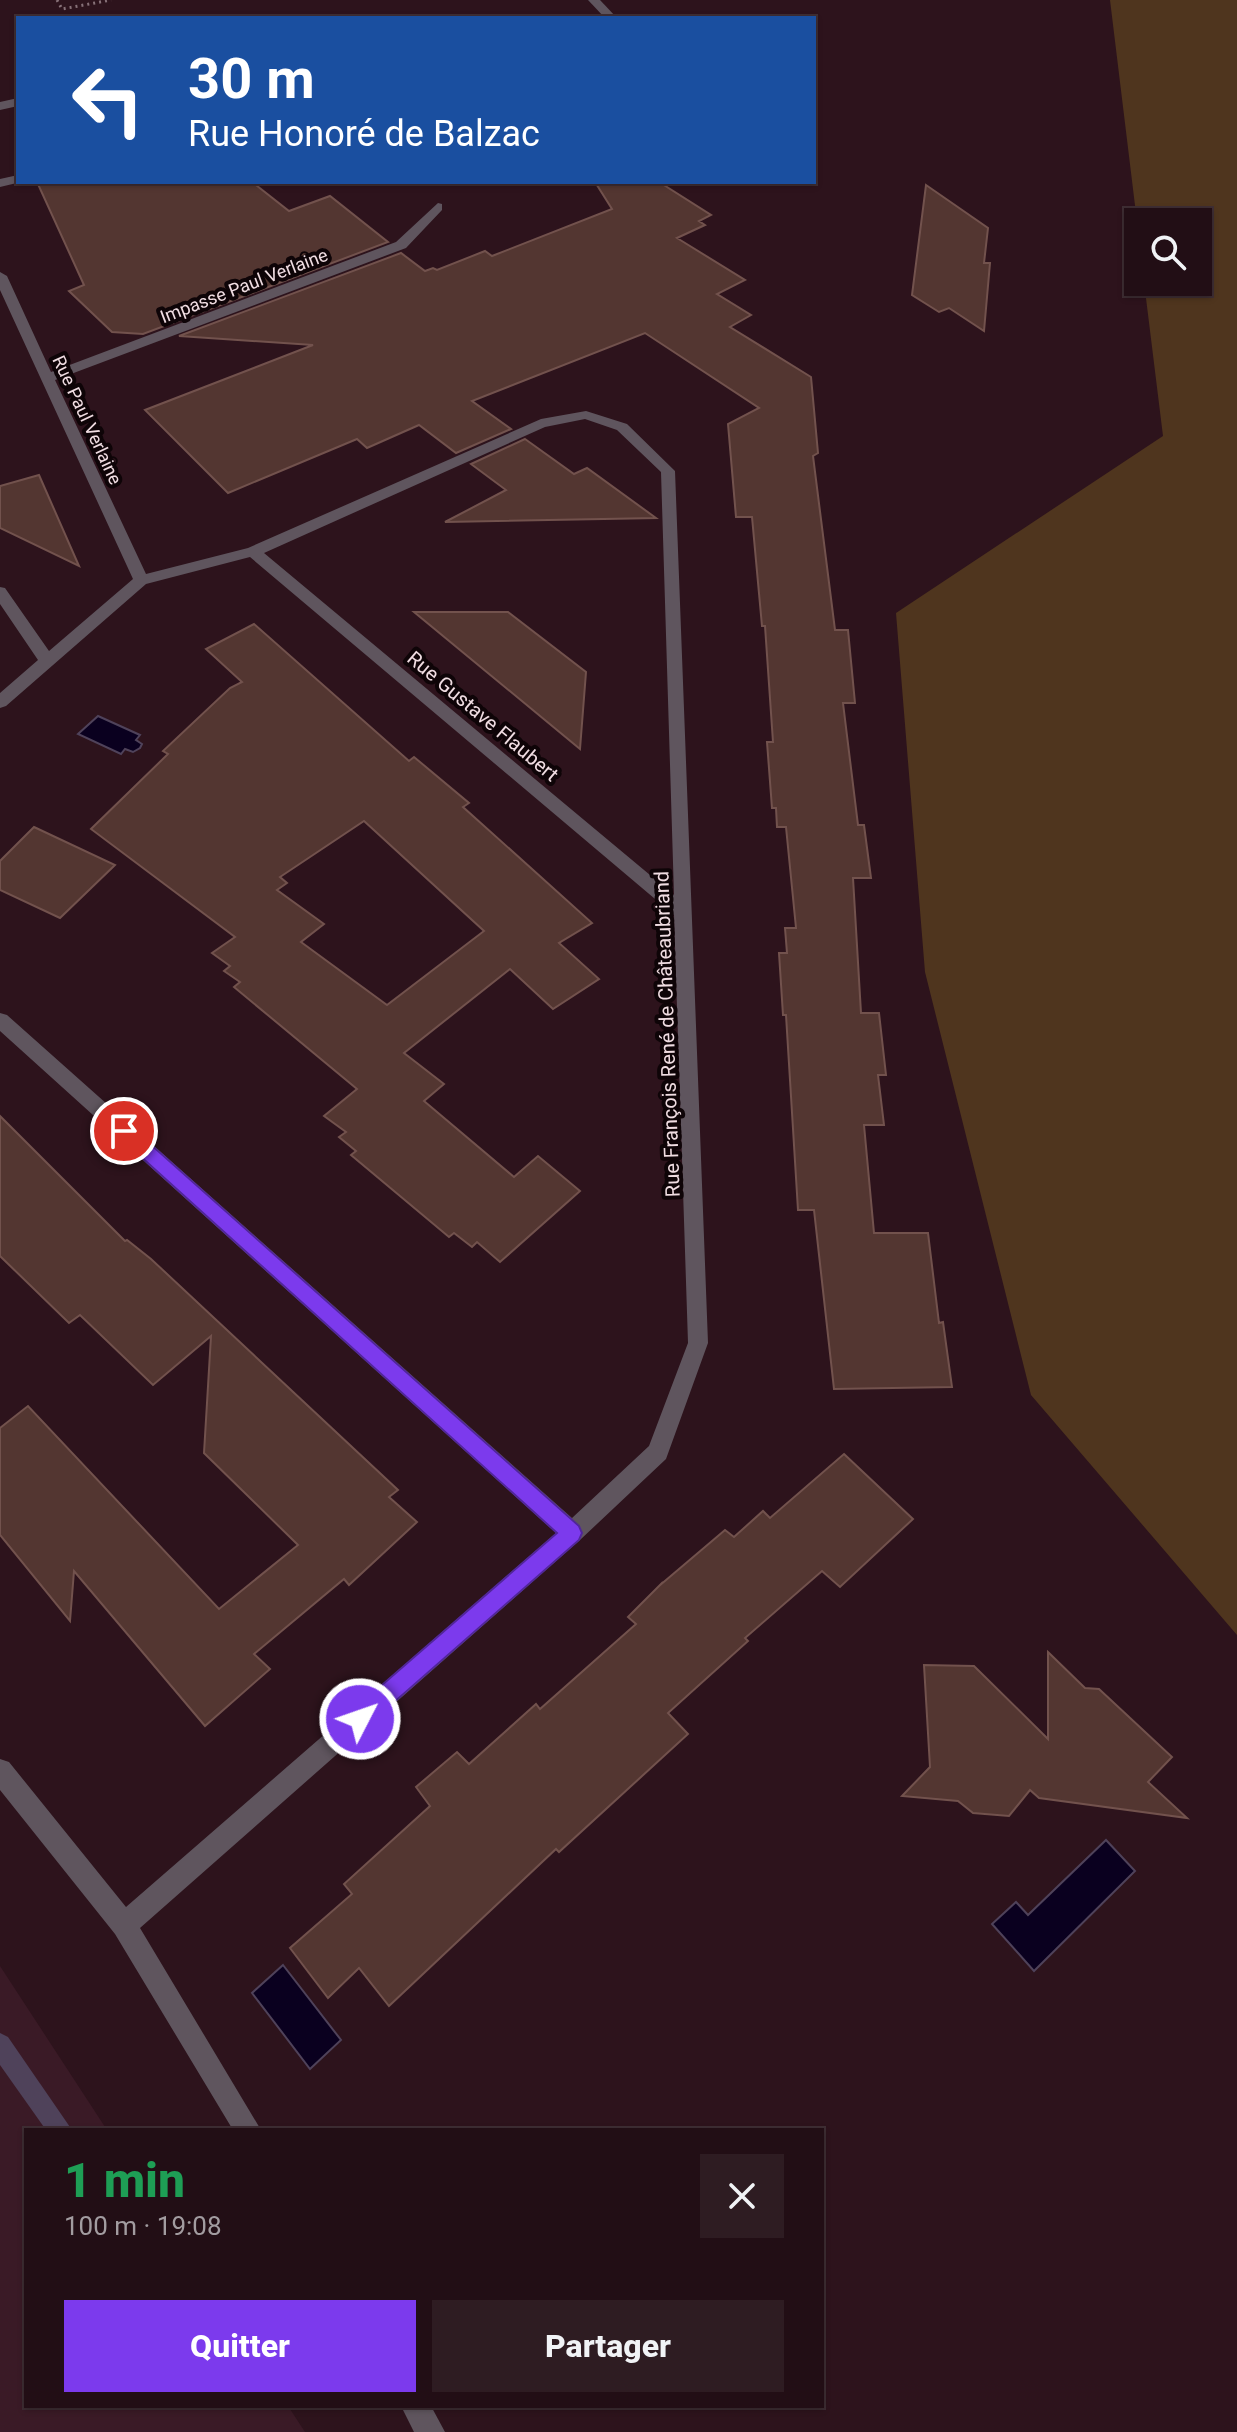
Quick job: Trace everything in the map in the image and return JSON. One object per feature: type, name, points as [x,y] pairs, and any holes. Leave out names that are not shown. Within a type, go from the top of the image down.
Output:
[{"type":"street","points":[[594,0],[609,16]]},
{"type":"street","name":"Impasse Paul Verlaine","points":[[48,378],[401,245],[438,207]]},
{"type":"street","name":"Rue Paul Verlaine","points":[[0,276],[141,580]]},
{"type":"street","name":"Rue François René de Châteaubriand","points":[[124,1925],[572,1533],[658,1452],[698,1343],[668,471],[622,427],[586,415],[541,423],[253,552],[141,580]]},
{"type":"street","name":"Rue Gustave Flaubert","points":[[253,552],[685,914]]},
{"type":"street","points":[[0,702],[141,580]]},
{"type":"street","points":[[0,592],[47,661]]},
{"type":"street","points":[[0,1020],[572,1533]]},
{"type":"street","points":[[0,1771],[124,1925],[247,2128]]},
{"type":"street","points":[[416,2408],[431,2432]]},
{"type":"path","points":[[57,0],[62,9],[111,0]]},
{"type":"shaded area","points":[[1110,0],[1237,0],[1237,1635],[1031,1395],[925,972],[896,613],[1163,436],[1146,296],[1212,296],[1212,208],[1135,208]]},
{"type":"shaded area","points":[[98,716],[140,735],[136,740],[142,744],[140,748],[133,752],[125,749],[121,754],[78,734]]},
{"type":"shaded area","points":[[1106,1840],[1135,1871],[1034,1971],[992,1924],[1016,1902],[1028,1915]]},
{"type":"shaded area","points":[[283,1965],[341,2040],[310,2069],[252,1993]]},
{"type":"shaded area","points":[[0,1966],[106,2128],[24,2128],[24,2408],[289,2408],[305,2432],[0,2432]]},
{"type":"building","points":[[38,184],[255,184],[289,211],[330,196],[388,242],[143,334],[112,332],[69,291],[84,285]]},
{"type":"building","points":[[596,184],[662,184],[711,215],[699,221],[705,225],[677,238],[745,280],[717,294],[751,315],[730,327],[811,377],[818,453],[813,456],[835,630],[848,630],[855,703],[843,703],[858,825],[864,825],[871,878],[853,878],[861,1013],[879,1013],[886,1075],[878,1075],[884,1125],[864,1125],[874,1233],[928,1233],[939,1323],[943,1322],[952,1387],[834,1389],[814,1210],[798,1210],[786,1015],[783,1015],[779,953],[787,953],[785,928],[796,928],[786,827],[777,827],[776,808],[772,808],[767,742],[773,742],[765,626],[762,626],[752,517],[736,517],[728,424],[759,408],[645,333],[472,401],[511,429],[456,453],[419,425],[367,448],[357,439],[228,493],[145,410],[313,345],[179,336],[401,253],[425,271],[437,270],[485,251],[492,256],[612,209]]},
{"type":"building","points":[[926,185],[988,228],[984,263],[990,263],[984,331],[949,308],[939,312],[912,295]]},
{"type":"building","points":[[525,439],[574,474],[587,468],[656,518],[445,522],[506,490],[471,464]]},
{"type":"building","points":[[39,475],[79,566],[0,528],[0,486]]},
{"type":"building","points":[[414,612],[508,612],[586,672],[580,749]]},
{"type":"building","points":[[254,624],[409,761],[414,757],[469,803],[463,807],[592,923],[559,943],[599,979],[553,1009],[510,969],[404,1053],[444,1084],[424,1101],[514,1177],[538,1156],[580,1191],[500,1262],[477,1242],[472,1247],[454,1233],[449,1237],[351,1155],[356,1151],[339,1137],[346,1132],[324,1116],[357,1089],[234,987],[240,982],[224,971],[230,966],[212,953],[235,937],[91,829],[168,754],[163,751],[230,688],[242,682],[206,649]],"holes":[[[364,821],[484,931],[387,1005],[301,942],[324,924],[277,890],[287,883],[280,877]]]},
{"type":"building","points":[[34,827],[115,865],[60,918],[0,890],[0,861]]},
{"type":"building","points":[[0,1116],[125,1241],[151,1259],[398,1490],[389,1497],[417,1522],[349,1585],[344,1579],[254,1654],[270,1669],[205,1726],[74,1571],[70,1621],[0,1535],[0,1428],[28,1406],[219,1609],[298,1545],[204,1453],[211,1336],[153,1385],[80,1315],[69,1323],[0,1256]]},
{"type":"building","points":[[844,1454],[913,1519],[840,1587],[822,1571],[745,1638],[748,1641],[668,1713],[688,1734],[559,1852],[556,1849],[389,2006],[359,1968],[328,1998],[290,1948],[352,1894],[344,1884],[430,1806],[416,1787],[457,1752],[469,1764],[536,1704],[540,1709],[636,1624],[628,1617],[725,1530],[734,1537],[763,1511],[770,1518]]},
{"type":"building","points":[[1048,1652],[1085,1688],[1099,1689],[1172,1757],[1148,1782],[1187,1818],[1039,1798],[1030,1790],[1009,1816],[973,1813],[958,1801],[902,1796],[930,1767],[924,1665],[974,1666],[1048,1739]]},
{"type":"waterway","points":[[0,2045],[59,2128]]},
{"type":"route","points":[[124,1131],[572,1533],[360,1719]]}]
